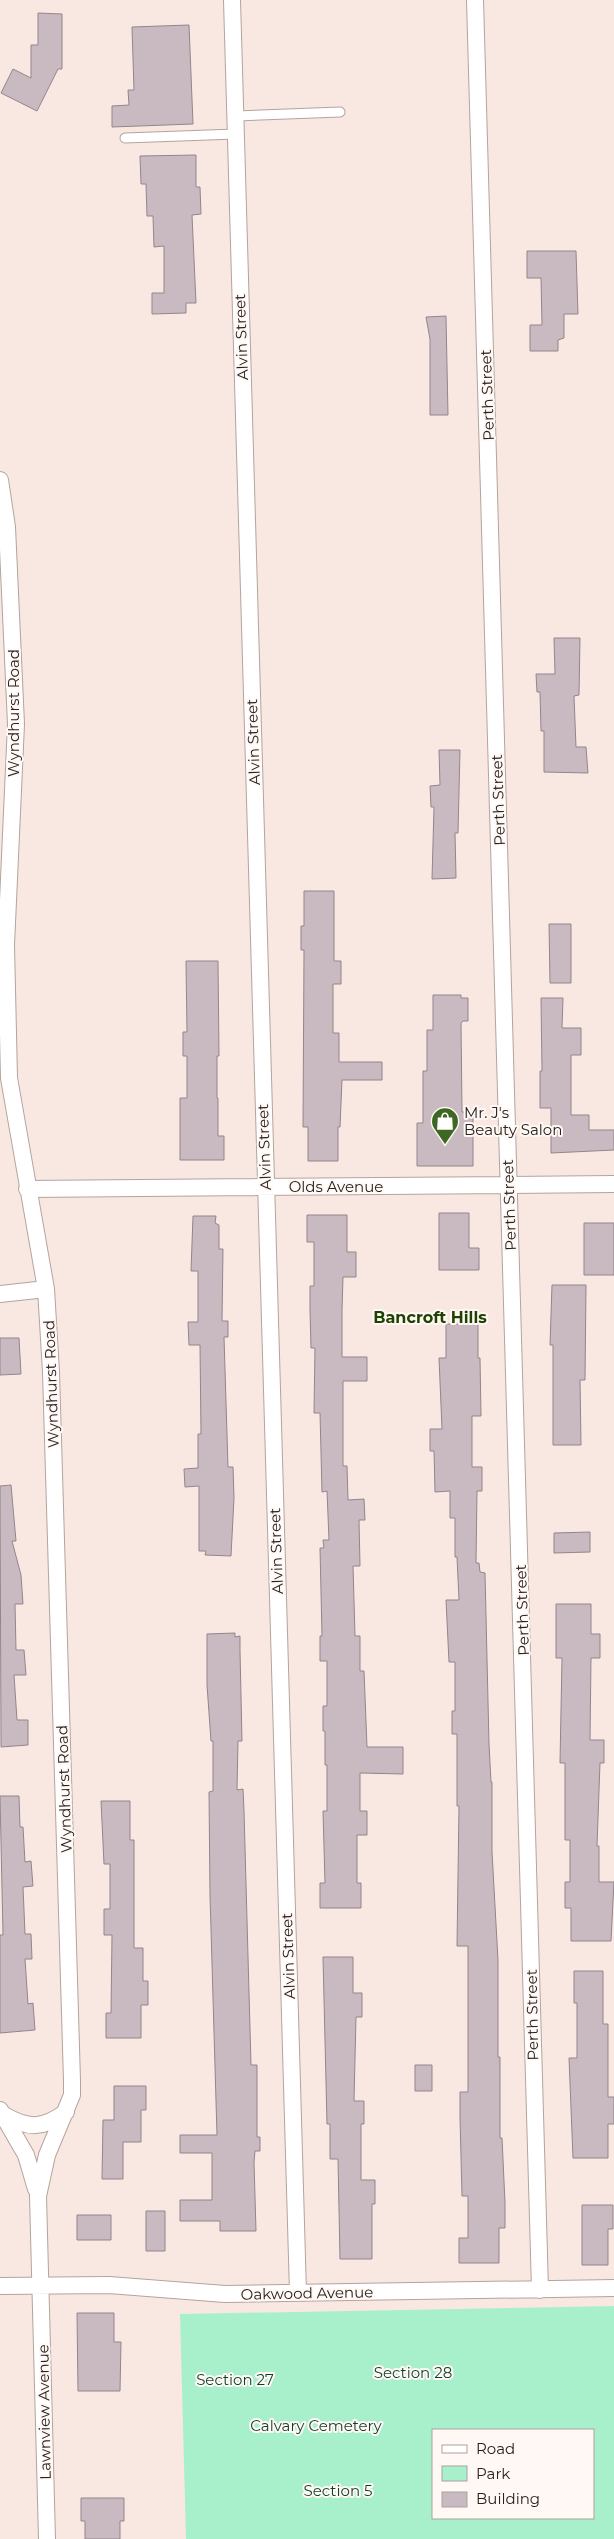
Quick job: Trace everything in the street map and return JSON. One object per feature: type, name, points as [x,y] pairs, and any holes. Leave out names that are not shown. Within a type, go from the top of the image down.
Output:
[{"type":"street","name":"Alvin Street","points":[[232,0],[298,2293]]},
{"type":"street","name":"Perth Street","points":[[475,0],[540,2290]]},
{"type":"street","name":"Wyndhurst Road","points":[[0,480],[7,527],[16,724],[6,945],[5,1078],[46,1289],[51,1372],[72,2081],[72,2095],[46,2155],[38,2196],[40,2286]]},
{"type":"street","name":"Olds Avenue","points":[[28,1189],[614,1184]]},
{"type":"street","points":[[0,1294],[46,1289]]},
{"type":"street","points":[[2,2112],[28,2126],[48,2123],[66,2112]]},
{"type":"street","points":[[2,2112],[26,2155],[38,2196]]},
{"type":"street","name":"Oakwood Avenue","points":[[0,2286],[134,2286],[225,2294],[614,2288]]},
{"type":"street","name":"Lawnview Avenue","points":[[40,2286],[47,2539]]},
{"type":"lane","points":[[236,116],[340,112]]},
{"type":"lane","points":[[125,138],[236,134]]},
{"type":"green space","name":"Calvary Cemetery","points":[[614,2306],[614,2539],[186,2539],[180,2314]]},
{"type":"building","points":[[38,13],[62,14],[62,69],[58,69],[37,111],[1,93],[13,69],[31,78],[31,45],[38,45]]},
{"type":"building","points":[[189,25],[193,124],[112,127],[112,106],[129,105],[128,90],[134,90],[132,27]]},
{"type":"building","points":[[196,155],[196,187],[200,187],[201,214],[192,215],[196,303],[186,303],[186,313],[152,314],[152,293],[164,293],[164,246],[154,247],[153,216],[147,216],[146,184],[141,184],[140,156]]},
{"type":"building","points":[[527,251],[576,251],[578,314],[564,314],[564,338],[558,340],[558,351],[530,351],[530,325],[542,325],[541,278],[527,278]]},
{"type":"building","points":[[446,316],[448,415],[430,415],[430,339],[426,317]]},
{"type":"building","points":[[554,638],[580,638],[579,695],[574,696],[576,747],[586,747],[588,773],[544,772],[544,731],[541,731],[540,692],[537,692],[536,674],[555,674]]},
{"type":"building","points":[[439,750],[460,750],[458,833],[455,833],[456,878],[432,879],[434,807],[431,807],[430,786],[440,785]]},
{"type":"building","points":[[304,891],[334,891],[334,961],[341,961],[341,984],[333,984],[333,1033],[339,1033],[339,1062],[382,1062],[382,1080],[342,1080],[340,1127],[338,1127],[338,1161],[308,1161],[308,1127],[303,1127],[304,950],[301,950],[301,926],[304,926]]},
{"type":"building","points":[[549,924],[571,924],[571,983],[550,983]]},
{"type":"building","points":[[186,961],[218,961],[218,1136],[224,1136],[224,1160],[180,1160],[180,1098],[187,1098],[187,1056],[183,1056],[183,1032],[187,1032]]},
{"type":"building","points":[[433,995],[461,995],[461,998],[468,998],[468,1021],[461,1023],[462,1112],[473,1112],[473,1166],[417,1166],[417,1123],[423,1123],[423,1071],[427,1071],[427,1030],[433,1030]]},
{"type":"building","points":[[541,998],[563,998],[562,1028],[581,1028],[581,1055],[571,1055],[571,1115],[589,1115],[589,1130],[614,1130],[614,1150],[551,1153],[551,1108],[540,1108],[540,1071],[542,1071]]},
{"type":"building","points":[[439,1213],[469,1213],[469,1248],[479,1248],[479,1270],[439,1270]]},
{"type":"building","points":[[307,1215],[347,1215],[347,1252],[356,1252],[356,1277],[343,1277],[342,1310],[342,1357],[367,1357],[367,1381],[343,1381],[343,1466],[347,1466],[348,1500],[364,1499],[365,1520],[359,1520],[360,1566],[353,1566],[355,1636],[360,1636],[360,1671],[364,1671],[367,1747],[403,1747],[403,1774],[360,1773],[360,1811],[367,1811],[367,1835],[357,1835],[357,1883],[361,1883],[361,1908],[320,1908],[320,1883],[325,1883],[323,1811],[327,1811],[327,1765],[325,1765],[323,1706],[327,1706],[327,1661],[320,1661],[320,1636],[322,1636],[320,1548],[324,1548],[323,1540],[329,1540],[327,1491],[322,1492],[320,1413],[314,1413],[315,1348],[311,1348],[310,1286],[314,1286],[314,1242],[307,1242]]},
{"type":"building","points":[[193,1216],[216,1216],[215,1223],[219,1225],[219,1249],[223,1249],[222,1321],[228,1321],[228,1337],[224,1337],[228,1467],[233,1467],[234,1498],[231,1556],[205,1555],[206,1551],[199,1551],[199,1486],[185,1487],[184,1469],[198,1468],[198,1434],[201,1434],[200,1345],[189,1345],[188,1322],[198,1322],[198,1271],[191,1271]]},
{"type":"building","points":[[584,1223],[614,1223],[614,1275],[584,1275]]},
{"type":"building","points":[[552,1285],[586,1285],[585,1380],[580,1380],[581,1445],[553,1445],[553,1345],[550,1345]]},
{"type":"building","points":[[446,1324],[478,1324],[478,1358],[480,1358],[481,1416],[472,1416],[472,1467],[482,1467],[482,1491],[477,1491],[476,1563],[479,1563],[480,1572],[485,1573],[489,1744],[492,1782],[492,1852],[498,1960],[500,2138],[502,2138],[505,2203],[505,2228],[499,2228],[499,2263],[459,2263],[459,2238],[468,2238],[468,2196],[462,2196],[460,2092],[468,2092],[468,1946],[457,1946],[459,1806],[457,1806],[457,1734],[452,1734],[452,1711],[455,1711],[455,1662],[449,1662],[446,1600],[459,1600],[457,1557],[455,1557],[455,1518],[450,1518],[450,1491],[435,1492],[434,1451],[430,1451],[430,1429],[442,1429],[439,1358],[446,1358]]},
{"type":"building","points":[[0,1338],[19,1338],[21,1374],[0,1375]]},
{"type":"building","points":[[11,1485],[16,1541],[12,1541],[21,1575],[23,1604],[15,1604],[16,1650],[24,1650],[26,1675],[14,1675],[17,1720],[28,1720],[28,1745],[1,1747],[0,1486]]},
{"type":"building","points":[[590,1532],[590,1552],[554,1553],[554,1533]]},
{"type":"building","points":[[556,1604],[591,1604],[591,1634],[600,1634],[600,1658],[591,1658],[590,1740],[604,1740],[604,1763],[600,1763],[597,1846],[599,1846],[599,1882],[614,1882],[611,1941],[571,1941],[571,1908],[565,1908],[565,1882],[570,1882],[570,1840],[565,1840],[565,1763],[560,1763],[562,1658],[556,1658]]},
{"type":"building","points":[[235,1633],[235,1637],[240,1636],[242,1741],[238,1741],[237,1790],[243,1789],[251,2065],[257,2065],[257,2137],[260,2137],[260,2151],[255,2151],[254,2162],[256,2231],[220,2231],[220,2221],[180,2221],[180,2200],[212,2200],[212,2153],[180,2153],[180,2135],[217,2135],[210,1895],[209,1792],[213,1791],[213,1741],[211,1741],[207,1685],[207,1634]]},
{"type":"building","points":[[0,1796],[19,1796],[20,1827],[23,1827],[25,1862],[31,1861],[33,1886],[23,1887],[25,1934],[31,1934],[32,1959],[25,1959],[28,2004],[33,2003],[35,2030],[0,2033],[0,1935],[3,1935]]},
{"type":"building","points":[[101,1801],[130,1801],[130,1840],[134,1840],[134,1948],[143,1948],[143,1981],[148,1981],[148,2005],[141,2005],[141,2038],[106,2038],[106,2013],[111,2013],[112,1935],[104,1935],[104,1909],[110,1909],[110,1864],[104,1864]]},
{"type":"building","points":[[323,1957],[353,1957],[353,1993],[362,1993],[362,2017],[356,2017],[354,2101],[364,2101],[364,2124],[361,2124],[361,2180],[375,2180],[375,2204],[372,2204],[372,2259],[340,2259],[338,2159],[330,2159],[330,2124],[327,2124]]},
{"type":"building","points":[[574,1971],[603,1971],[603,2024],[608,2024],[608,2097],[614,2097],[614,2124],[608,2124],[608,2158],[573,2158],[569,2058],[577,2058],[577,2003],[574,2003]]},
{"type":"building","points":[[415,2065],[432,2065],[432,2091],[415,2091]]},
{"type":"building","points":[[114,2086],[146,2086],[146,2110],[141,2110],[141,2142],[123,2142],[123,2179],[102,2179],[103,2120],[114,2120]]},
{"type":"building","points":[[582,2205],[613,2205],[613,2229],[608,2229],[608,2265],[582,2265]]},
{"type":"building","points":[[146,2211],[165,2211],[165,2251],[146,2251]]},
{"type":"building","points":[[77,2215],[111,2215],[111,2240],[77,2240]]},
{"type":"building","points":[[77,2313],[114,2313],[114,2342],[121,2342],[120,2391],[78,2391]]},
{"type":"building","points":[[81,2498],[124,2498],[124,2521],[120,2521],[120,2539],[85,2539],[85,2521],[81,2521]]},
{"type":"place","name":"Mr. J's Beauty Salon","points":[[445,1145]]},
{"type":"district","name":"Bancroft Hills","points":[[430,1317]]},
{"type":"park label","name":"Section 28","points":[[413,2372]]},
{"type":"park label","name":"Section 27","points":[[235,2379]]},
{"type":"park label","name":"Section 5","points":[[338,2490]]}]
